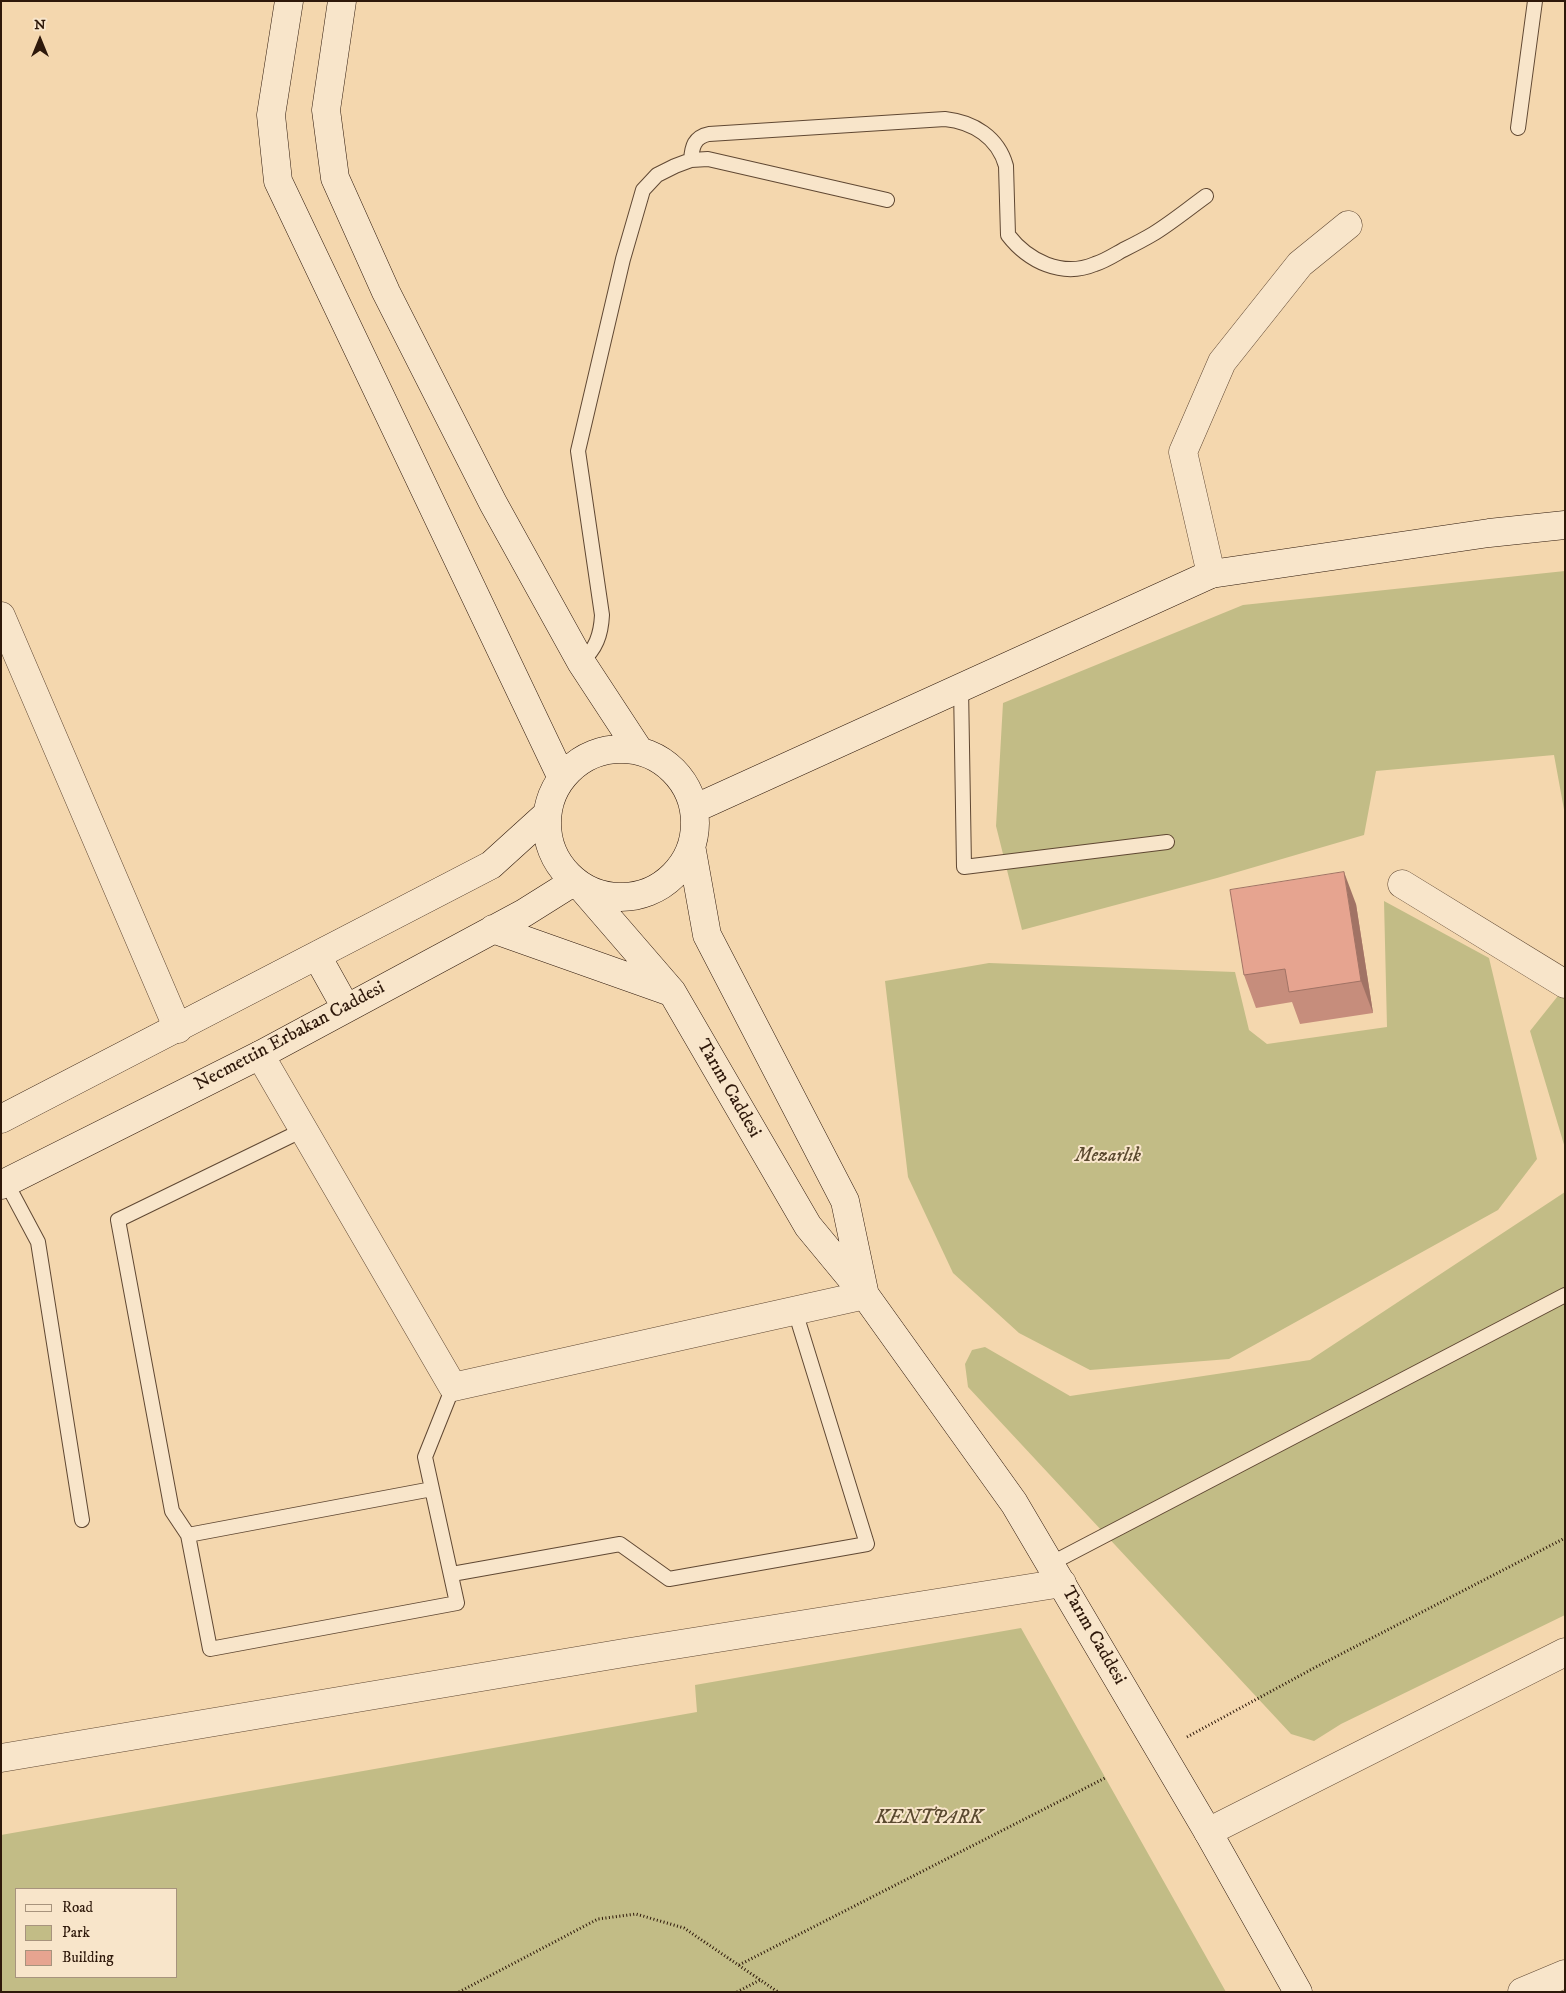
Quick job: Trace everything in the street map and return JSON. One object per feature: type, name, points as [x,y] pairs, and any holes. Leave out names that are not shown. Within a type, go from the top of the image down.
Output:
[{"type":"street","points":[[289,1],[271,115],[278,181],[561,776]]},
{"type":"street","points":[[342,1],[326,110],[335,178],[386,292],[493,503],[581,662],[638,749],[676,770],[696,808],[692,851],[666,885],[625,899],[579,885],[553,858],[545,816]]},
{"type":"street","points":[[1211,574],[1183,452],[1222,362],[1300,264],[1348,225]]},
{"type":"street","points":[[696,808],[1211,574],[1489,533],[1565,525]]},
{"type":"street","points":[[1,616],[178,1028]]},
{"type":"street","points":[[1,1119],[491,866],[545,816],[561,776],[596,751],[638,749]]},
{"type":"street","name":"Tarım Caddesi","points":[[692,851],[707,935],[845,1201],[865,1295]]},
{"type":"street","points":[[1402,884],[1565,984]]},
{"type":"street","name":"Tarım Caddesi","points":[[579,885],[672,992],[808,1226],[865,1295],[1014,1503],[1208,1832],[1298,1992]]},
{"type":"street","name":"Necmettin Erbakan Caddesi","points":[[4,1184],[260,1055],[493,929],[579,885]]},
{"type":"street","points":[[493,929],[672,992]]},
{"type":"street","points":[[317,956],[346,1008]]},
{"type":"street","points":[[260,1055],[453,1387],[865,1295]]},
{"type":"street","points":[[1,1758],[634,1651],[1056,1574]]},
{"type":"street","points":[[1208,1832],[1565,1652]]},
{"type":"street","points":[[1522,1992],[1565,1974]]},
{"type":"lane","points":[[1518,128],[1535,1]]},
{"type":"lane","points":[[691,160],[695,142],[703,135],[709,134],[945,119],[961,121],[987,135],[1004,158],[1008,235],[1021,250],[1038,261],[1052,267],[1066,269],[1094,265],[1154,234],[1206,196]]},
{"type":"lane","points":[[581,662],[592,653],[598,641],[602,615],[578,450],[623,259],[643,190],[657,176],[675,166],[691,160],[708,159],[887,200]]},
{"type":"lane","points":[[961,687],[964,867],[1168,842]]},
{"type":"lane","points":[[303,1130],[118,1220],[172,1511],[188,1535],[210,1650],[457,1603],[425,1457],[453,1387]]},
{"type":"lane","points":[[4,1184],[38,1242],[82,1520]]},
{"type":"lane","points":[[1056,1574],[1565,1295]]},
{"type":"lane","points":[[452,1574],[620,1544],[669,1579],[867,1544],[795,1311]]},
{"type":"lane","points":[[188,1535],[432,1489]]},
{"type":"path","points":[[1160,1751],[1314,1668],[1565,1538]]},
{"type":"path","points":[[738,1965],[1105,1778]]},
{"type":"path","points":[[459,1992],[598,1919],[636,1914],[684,1928],[778,1992]]},
{"type":"path","points":[[737,1992],[760,1980]]},
{"type":"green space","points":[[1565,571],[1565,815],[1554,755],[1376,771],[1364,835],[1217,878],[1022,930],[996,826],[1003,703],[1243,605]]},
{"type":"green space","name":"Mezarlık","points":[[1384,901],[1489,958],[1537,1159],[1498,1210],[1229,1359],[1090,1370],[1019,1333],[953,1273],[908,1177],[885,981],[989,963],[1235,972],[1249,1030],[1267,1044],[1387,1027]]},
{"type":"green space","points":[[1565,987],[1565,1148],[1530,1031]]},
{"type":"green space","points":[[1565,1192],[1565,1615],[1341,1724],[1314,1741],[1291,1734],[968,1387],[965,1364],[972,1350],[985,1347],[1070,1396],[1310,1360]]},
{"type":"green space","name":"KENTPARK","points":[[1021,1628],[1226,1992],[1,1992],[1,1835],[697,1712],[695,1685]]},
{"type":"building","points":[[1344,872],[1361,981],[1289,992],[1285,969],[1244,975],[1230,890]]}]
